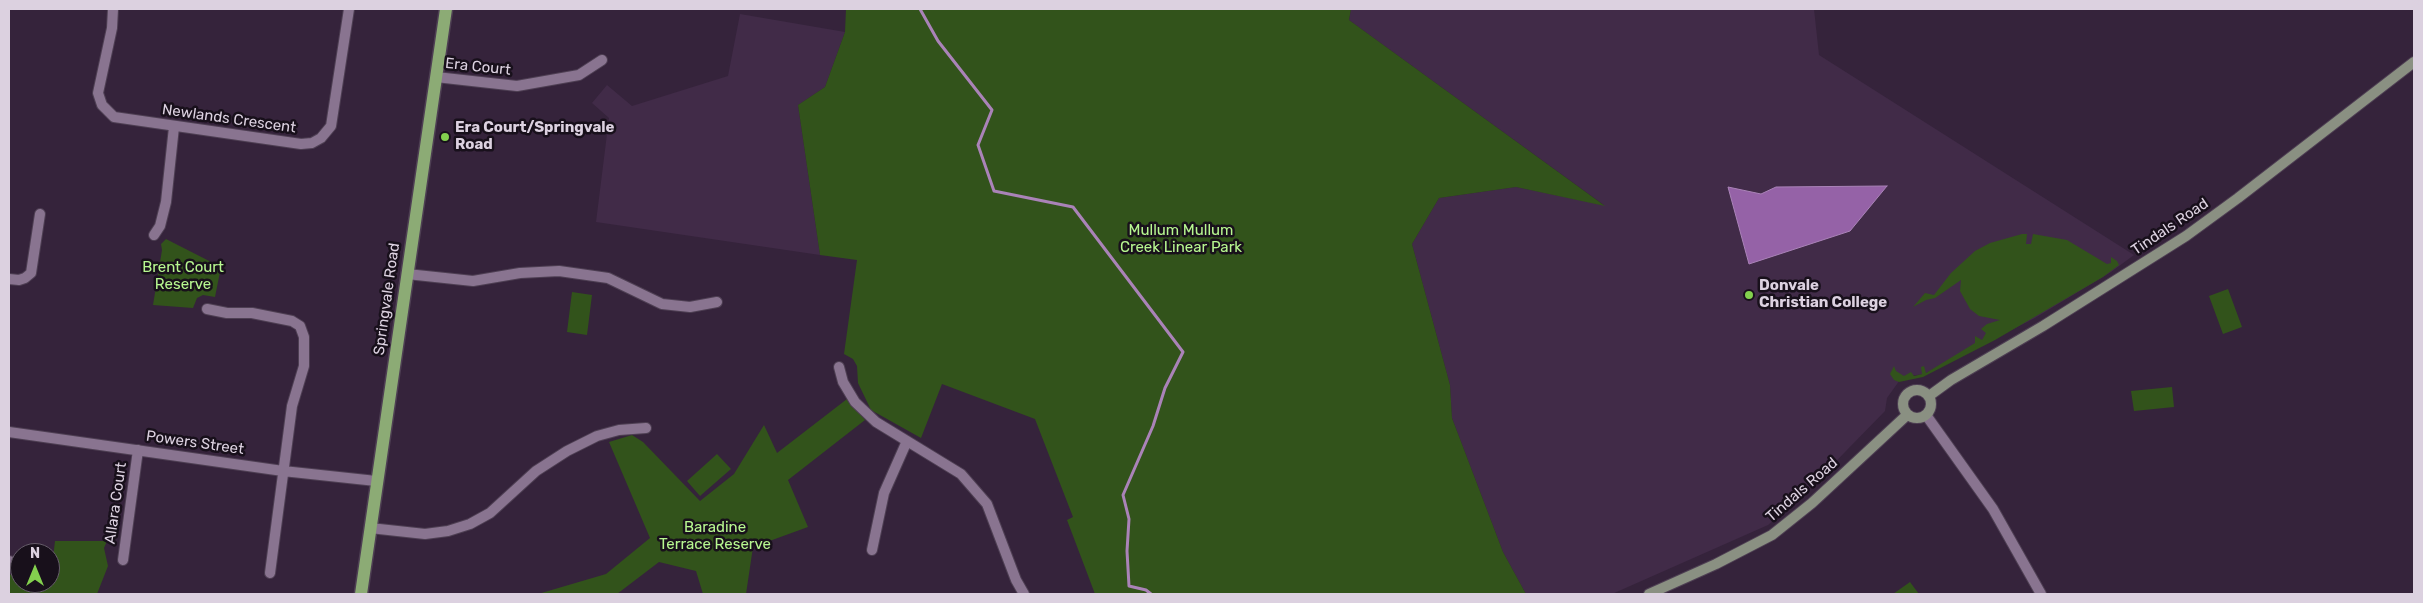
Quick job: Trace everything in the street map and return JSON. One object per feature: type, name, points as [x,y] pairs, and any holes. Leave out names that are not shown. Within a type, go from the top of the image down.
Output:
[{"type":"main road","name":"Springvale Road","points":[[361,594],[446,9]]},
{"type":"main road","name":"Tindals Road","points":[[1929,396],[1950,380],[2043,326],[2186,236],[2414,62]]},
{"type":"main road","points":[[1921,391],[1929,396],[1931,404],[1926,416],[1916,418],[1907,415],[1903,407],[1907,393],[1921,391]]},
{"type":"main road","name":"Tindals Road","points":[[1649,594],[1716,564],[1772,535],[1812,503],[1907,415]]},
{"type":"street","name":"Newlands Crescent","points":[[113,9],[112,28],[98,89],[102,105],[109,114],[118,119],[301,144],[312,143],[322,138],[328,131],[333,117],[349,9]]},
{"type":"street","name":"Era Court","points":[[436,77],[517,86],[579,75],[602,60]]},
{"type":"street","points":[[154,235],[160,226],[166,202],[170,170],[170,148],[174,127]]},
{"type":"street","points":[[9,279],[19,280],[31,273],[40,214]]},
{"type":"street","points":[[407,274],[473,281],[520,273],[559,270],[608,278],[639,295],[662,304],[690,307],[717,302]]},
{"type":"street","points":[[207,309],[227,313],[252,313],[292,321],[300,326],[304,337],[304,366],[292,406],[270,572]]},
{"type":"street","points":[[839,367],[843,382],[855,402],[876,422],[961,474],[987,504],[1016,580],[1024,594]]},
{"type":"street","points":[[1926,416],[1993,508],[2041,594]]},
{"type":"street","points":[[370,528],[425,534],[448,531],[470,524],[490,513],[536,471],[567,451],[597,436],[619,430],[646,428]]},
{"type":"street","name":"Powers Street","points":[[9,432],[283,471],[376,481]]},
{"type":"street","points":[[872,550],[884,493],[908,441]]},
{"type":"street","name":"Allara Court","points":[[123,560],[138,450]]},
{"type":"shaded area","name":"Donvale Christian College","points":[[1351,9],[1814,9],[1819,55],[2134,255],[2111,272],[2035,318],[1924,374],[1902,377],[1887,398],[1885,411],[1807,491],[1768,525],[1612,594],[1526,594],[1503,552],[1452,418],[1450,385],[1412,244],[1439,198],[1516,187],[1604,205],[1349,20]]},
{"type":"shaded area","points":[[740,14],[845,32],[825,87],[798,105],[820,255],[596,222],[609,118],[592,103],[607,85],[632,106],[728,76]]},
{"type":"shaded area","points":[[1887,186],[1850,231],[1749,264],[1728,187],[1761,194],[1776,187]]},
{"type":"green space","name":"Mullum Mullum Creek Linear Park","points":[[846,9],[1351,9],[1349,20],[1605,206],[1516,187],[1439,198],[1412,244],[1450,385],[1452,418],[1503,552],[1526,594],[1095,594],[1067,520],[1073,517],[1035,419],[942,384],[921,438],[871,410],[858,383],[857,366],[853,359],[844,354],[857,260],[820,255],[798,105],[825,87],[845,32]]},
{"type":"green space","points":[[2027,234],[2026,244],[2031,244],[2033,234],[2067,240],[2107,264],[2111,263],[2111,257],[2119,265],[2103,277],[1995,340],[1923,377],[1899,382],[1894,380],[1890,374],[1894,366],[1896,371],[1904,376],[1911,372],[1914,376],[1922,374],[1921,367],[1924,366],[1926,373],[1975,343],[1975,336],[1982,340],[1986,333],[1981,329],[1987,324],[2000,320],[1979,316],[1970,309],[1960,291],[1961,280],[1935,298],[1926,300],[1913,307],[1925,293],[1934,295],[1951,273],[1975,251],[1990,243]]},
{"type":"green space","name":"Brent Court Reserve","points":[[166,239],[221,267],[215,297],[203,295],[197,298],[193,308],[153,305],[162,250],[161,244]]},
{"type":"green space","points":[[2228,289],[2242,327],[2223,334],[2209,296]]},
{"type":"green space","points":[[572,292],[592,295],[587,335],[567,332]]},
{"type":"green space","points":[[2172,387],[2174,407],[2134,411],[2131,391]]},
{"type":"green space","name":"Baradine Terrace Reserve","points":[[847,399],[865,420],[788,480],[808,527],[753,547],[746,594],[703,594],[696,571],[659,562],[617,594],[538,594],[606,574],[650,538],[609,442],[632,435],[643,442],[700,501],[734,474],[764,425],[777,453]]},
{"type":"green space","points":[[717,454],[731,469],[700,496],[687,481]]},
{"type":"green space","points":[[55,541],[107,541],[104,548],[108,566],[97,594],[9,594],[9,574],[10,593],[60,593],[60,543],[55,543]]},
{"type":"green space","points":[[1910,582],[1919,594],[1893,594]]},
{"type":"waterway","points":[[920,9],[938,41],[992,110],[978,145],[994,191],[1073,207],[1183,352],[1165,388],[1153,426],[1123,495],[1129,519],[1127,551],[1129,586],[1146,590],[1151,594]]},
{"type":"place","name":"Era Court/Springvale Road","points":[[445,137]]},
{"type":"place","name":"Donvale Christian College","points":[[1749,295]]}]
